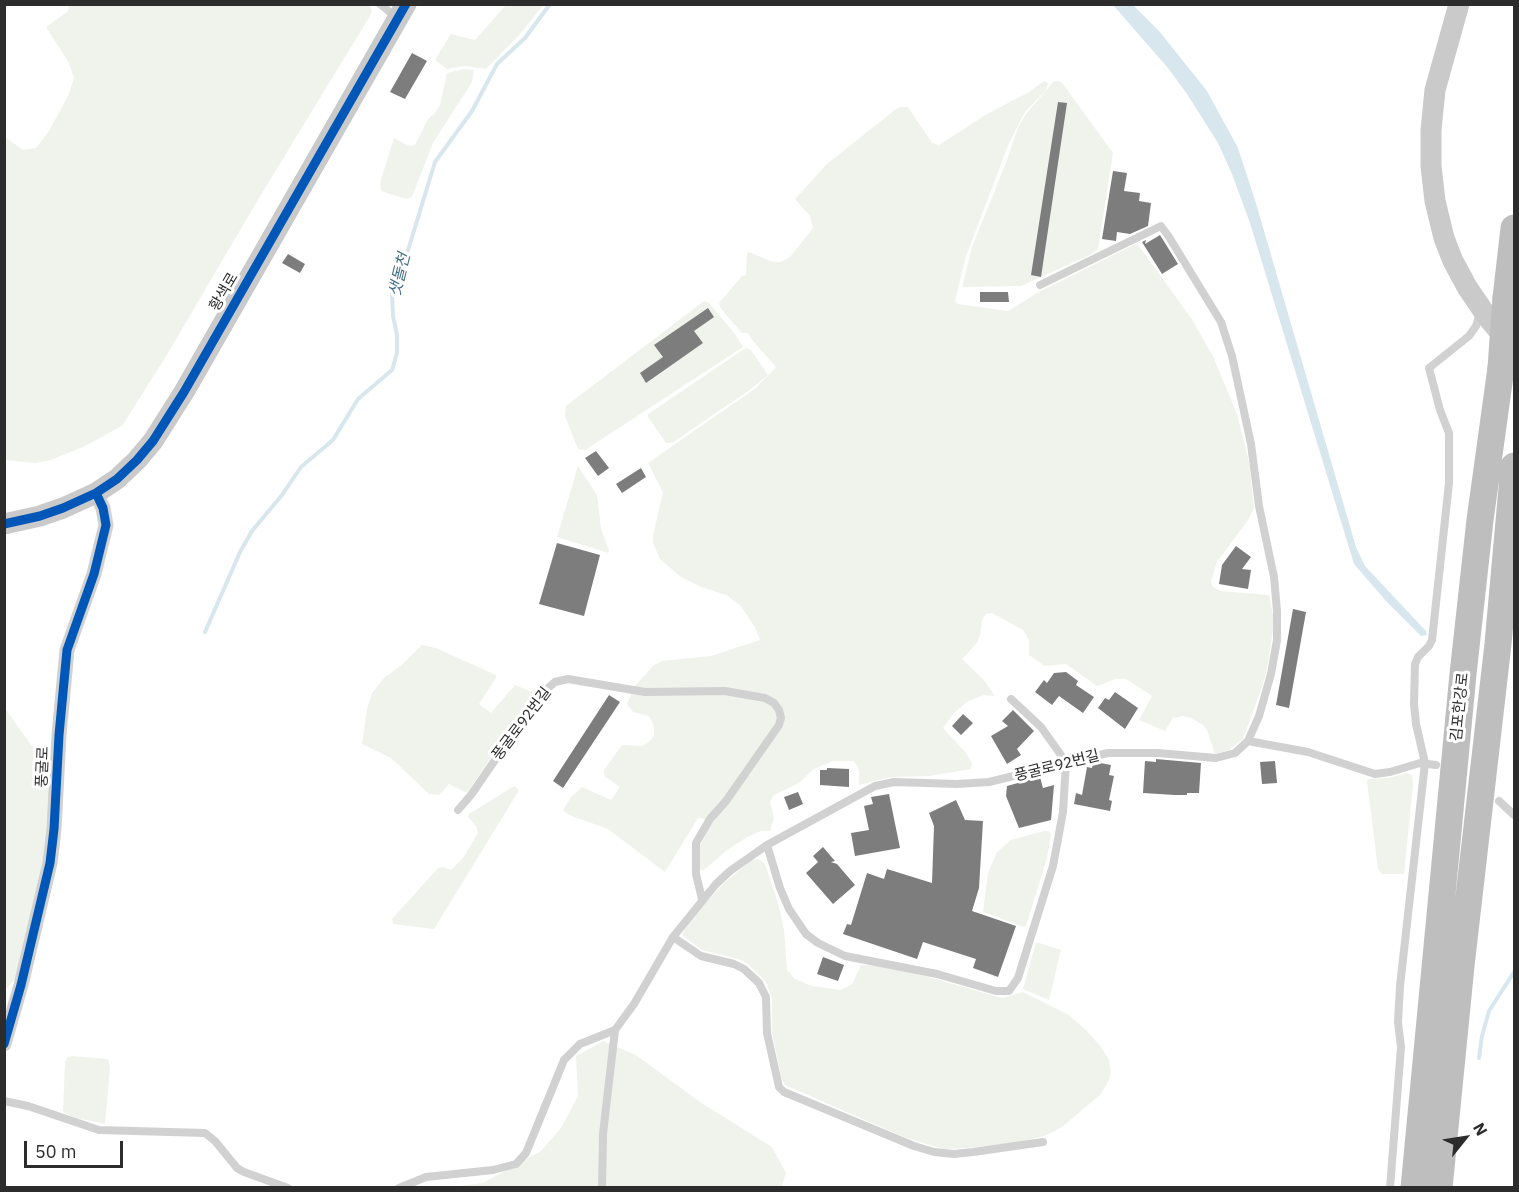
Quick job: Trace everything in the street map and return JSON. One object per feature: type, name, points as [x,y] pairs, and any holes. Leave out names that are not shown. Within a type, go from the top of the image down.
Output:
[{"type":"highway","name":"김포한강로","points":[[1414,1188],[1480,520],[1508,359],[1493,303],[1515,228]]},
{"type":"highway","name":"김포한강로","points":[[1439,1188],[1515,466]]},
{"type":"street","points":[[1459,4],[1435,90],[1431,130],[1431,166],[1435,201],[1444,238],[1453,261],[1493,303]]},
{"type":"street","name":"황색로","points":[[4,524],[48,513],[96,493],[117,479],[137,460],[168,417],[402,12]]},
{"type":"street","name":"풍굴로","points":[[4,1044],[21,985],[51,855],[57,798],[60,713],[67,650],[94,574],[106,525],[106,516],[96,493]]},
{"type":"lane","points":[[380,4],[402,12]]},
{"type":"lane","points":[[1040,285],[1161,226],[1221,322],[1232,356],[1251,444],[1259,506],[1274,577],[1277,640],[1271,674],[1248,741],[1308,752],[1375,774],[1425,763],[1436,765]]},
{"type":"lane","points":[[1390,1188],[1401,1047],[1398,1022],[1400,986],[1425,763],[1415,714],[1415,664],[1432,640],[1449,483],[1449,433],[1440,410],[1429,368],[1469,336],[1493,303]]},
{"type":"lane","name":"풍굴로92번길","points":[[458,810],[471,795],[539,696],[555,682],[583,681],[630,691],[725,691],[765,698],[774,703],[779,710],[781,718],[779,725],[726,801],[710,819],[696,843],[696,874],[702,900]]},
{"type":"lane","points":[[767,845],[789,909],[806,934],[818,943],[845,956],[937,974],[996,991],[1009,991],[1018,978],[1053,866],[1064,812],[1065,762],[1041,727],[1011,699]]},
{"type":"lane","name":"풍굴로92번길","points":[[615,1030],[634,1004],[673,937],[702,900],[730,871],[767,845],[867,789],[883,784],[989,782],[1090,756],[1122,752],[1216,758],[1235,753],[1248,741]]},
{"type":"lane","points":[[1499,801],[1515,815]]},
{"type":"lane","points":[[673,937],[701,956],[734,964],[744,969],[759,983],[766,997],[766,1033],[779,1087],[784,1092],[905,1143],[934,1152],[973,1152],[1043,1142]]},
{"type":"lane","points":[[399,1188],[426,1177],[494,1170],[516,1164],[526,1153],[564,1060],[580,1044],[615,1030],[603,1134],[602,1188]]},
{"type":"lane","points":[[4,1101],[28,1106],[99,1130],[204,1133],[215,1141],[237,1168],[288,1188]]},
{"type":"shaded area","points":[[369,4],[372,10],[370,16],[122,426],[85,446],[51,460],[35,463],[5,460],[5,137],[23,150],[36,148],[49,131],[68,96],[74,78],[69,63],[46,27],[67,12],[68,5]]},
{"type":"shaded area","points":[[506,5],[543,5],[521,33],[486,69],[465,66],[447,69],[436,61],[451,34],[475,40]]},
{"type":"shaded area","points":[[1113,5],[1133,5],[1159,31],[1207,91],[1238,148],[1356,547],[1365,566],[1426,631],[1427,635],[1421,636],[1354,564],[1250,223],[1232,174],[1218,143],[1187,94],[1168,68]]},
{"type":"shaded area","points":[[463,69],[474,70],[472,82],[433,143],[412,197],[406,199],[381,191],[380,183],[394,138],[409,146],[415,145],[428,119],[440,105],[447,73]]},
{"type":"shaded area","points":[[1044,81],[1048,83],[1046,90],[1025,112],[1009,143],[966,256],[955,301],[958,304],[1008,311],[1037,293],[1135,244],[1139,246],[1191,318],[1213,356],[1237,414],[1249,462],[1254,508],[1248,520],[1217,562],[1211,581],[1212,586],[1220,591],[1269,595],[1273,615],[1268,664],[1243,739],[1229,750],[1215,754],[1207,730],[1191,718],[1183,716],[1173,718],[1165,731],[1139,720],[1152,696],[1126,679],[1115,679],[1097,686],[1066,664],[1045,666],[1029,655],[1029,640],[1023,630],[992,613],[986,614],[982,620],[977,643],[962,659],[983,679],[995,696],[984,695],[968,701],[954,713],[943,728],[966,753],[972,763],[971,769],[929,776],[891,777],[859,785],[859,770],[854,761],[833,761],[814,769],[799,783],[774,795],[770,802],[774,818],[770,831],[761,831],[747,837],[703,871],[700,869],[699,848],[711,824],[698,818],[665,872],[608,829],[569,815],[563,810],[571,797],[582,787],[611,800],[620,787],[604,776],[604,770],[622,745],[642,746],[654,736],[654,726],[649,716],[633,712],[627,704],[635,686],[654,665],[662,661],[711,656],[760,640],[755,627],[740,605],[726,595],[701,587],[681,577],[660,559],[653,543],[663,492],[648,463],[756,388],[776,367],[748,333],[742,333],[719,303],[742,276],[746,275],[747,253],[773,262],[781,262],[790,257],[813,228],[810,216],[795,199],[827,164],[896,109],[908,107],[932,143],[939,145]]},
{"type":"shaded area","points":[[1054,81],[1063,84],[1113,153],[1098,249],[1090,255],[1021,286],[962,287],[972,247],[1018,127]]},
{"type":"shaded area","points":[[704,301],[709,303],[743,347],[585,450],[578,449],[565,416],[566,406]]},
{"type":"shaded area","points":[[746,348],[751,350],[768,375],[672,443],[666,443],[648,414]]},
{"type":"shaded area","points":[[578,466],[597,495],[601,529],[608,553],[557,537]]},
{"type":"shaded area","points":[[422,645],[436,648],[496,675],[479,704],[491,713],[515,685],[534,694],[467,793],[449,784],[439,795],[429,794],[391,758],[362,744],[367,709],[372,693],[384,678]]},
{"type":"shaded area","points":[[4,707],[54,777],[44,863],[17,977],[5,990]]},
{"type":"shaded area","points":[[1407,773],[1412,775],[1413,785],[1404,874],[1382,874],[1378,869],[1367,781]]},
{"type":"shaded area","points":[[514,786],[518,792],[434,929],[393,924],[392,919],[438,868],[451,870],[463,858],[478,833],[476,826],[468,817],[469,814]]},
{"type":"shaded area","points":[[1049,831],[1051,835],[1047,858],[1026,926],[983,912],[988,873],[997,852],[1011,840]]},
{"type":"shaded area","points":[[759,859],[765,864],[778,903],[784,930],[787,970],[795,979],[812,986],[841,990],[852,984],[861,965],[878,966],[925,976],[1003,998],[1023,992],[1069,1015],[1101,1047],[1109,1060],[1111,1072],[1100,1095],[1062,1127],[1047,1135],[1020,1142],[944,1149],[906,1138],[785,1085],[772,1033],[772,999],[766,982],[741,960],[702,950],[682,935],[702,907],[724,883],[752,860]]},
{"type":"shaded area","points":[[1036,942],[1061,950],[1049,1000],[1023,989]]},
{"type":"shaded area","points":[[603,1041],[636,1055],[700,1102],[772,1147],[786,1173],[781,1188],[452,1187],[483,1183],[541,1151],[561,1128],[578,1096],[576,1056]]},
{"type":"shaded area","points":[[71,1056],[108,1059],[110,1067],[105,1124],[76,1118],[63,1112],[65,1062]]},
{"type":"building","points":[[412,53],[427,61],[405,99],[390,92]]},
{"type":"building","points":[[1058,102],[1067,103],[1041,277],[1031,275]]},
{"type":"building","points":[[1113,171],[1127,173],[1124,191],[1140,193],[1139,201],[1151,203],[1148,226],[1130,234],[1117,232],[1116,241],[1102,239]]},
{"type":"building","points":[[1160,235],[1178,264],[1162,274],[1142,242],[1146,240],[1145,244]]},
{"type":"building","points":[[288,254],[305,264],[300,273],[282,263]]},
{"type":"building","points":[[980,292],[1008,292],[1009,302],[980,302]]},
{"type":"building","points":[[708,308],[714,317],[694,331],[703,343],[646,383],[640,373],[663,357],[654,345]]},
{"type":"building","points":[[596,451],[609,468],[598,476],[585,458]]},
{"type":"building","points":[[641,468],[646,477],[622,493],[616,484]]},
{"type":"building","points":[[557,543],[600,555],[584,616],[539,604]]},
{"type":"building","points":[[1236,546],[1251,557],[1242,569],[1251,570],[1248,589],[1219,584],[1222,565]]},
{"type":"building","points":[[1293,609],[1306,612],[1289,708],[1276,705]]},
{"type":"building","points":[[1066,672],[1078,681],[1076,685],[1094,697],[1083,713],[1059,696],[1052,705],[1035,692],[1044,680],[1047,683],[1054,673]]},
{"type":"building","points":[[1115,692],[1138,708],[1125,729],[1098,708],[1105,698],[1109,700]]},
{"type":"building","points":[[609,695],[620,702],[563,788],[553,781]]},
{"type":"building","points":[[1013,710],[1034,731],[1017,749],[1021,755],[1007,764],[991,736],[1008,726],[1002,721]]},
{"type":"building","points":[[963,714],[973,723],[961,735],[952,726]]},
{"type":"building","points":[[1156,759],[1201,763],[1199,793],[1175,795],[1143,793],[1145,761],[1156,762]]},
{"type":"building","points":[[1275,761],[1277,783],[1262,784],[1260,762]]},
{"type":"building","points":[[1095,762],[1111,765],[1109,775],[1114,776],[1109,800],[1112,801],[1110,811],[1074,804],[1076,793],[1082,795],[1087,767],[1092,768]]},
{"type":"building","points":[[827,768],[849,769],[849,787],[820,785],[820,770],[827,770]]},
{"type":"building","points":[[1040,777],[1043,788],[1054,785],[1051,820],[1019,828],[1006,796],[1007,786]]},
{"type":"building","points":[[798,792],[803,804],[789,810],[784,797]]},
{"type":"building","points":[[889,794],[900,848],[855,856],[851,833],[869,830],[864,806],[873,804],[871,797]]},
{"type":"building","points":[[956,800],[965,820],[983,821],[979,888],[972,911],[1016,926],[998,977],[973,968],[976,959],[923,942],[917,959],[843,934],[847,924],[851,925],[867,873],[884,879],[887,869],[932,883],[934,826],[929,813]]},
{"type":"building","points":[[823,847],[835,861],[831,862],[837,864],[855,885],[833,904],[806,873],[818,862],[813,856]]},
{"type":"building","points":[[823,957],[844,965],[838,981],[817,974]]},
{"type":"waterway","name":"샛돌천","points":[[205,632],[240,552],[252,531],[282,495],[301,467],[333,440],[358,399],[392,370],[397,353],[392,294],[435,162],[472,111],[497,64],[525,38],[550,4]]},
{"type":"waterway","points":[[1479,1058],[1489,1011],[1514,972]]},
{"type":"cycle path","points":[[4,524],[40,516],[96,493],[117,479],[153,441],[184,392],[406,4]]},
{"type":"cycle path","points":[[4,1044],[21,985],[50,863],[67,650],[94,574],[106,525],[103,508],[96,493]]}]
